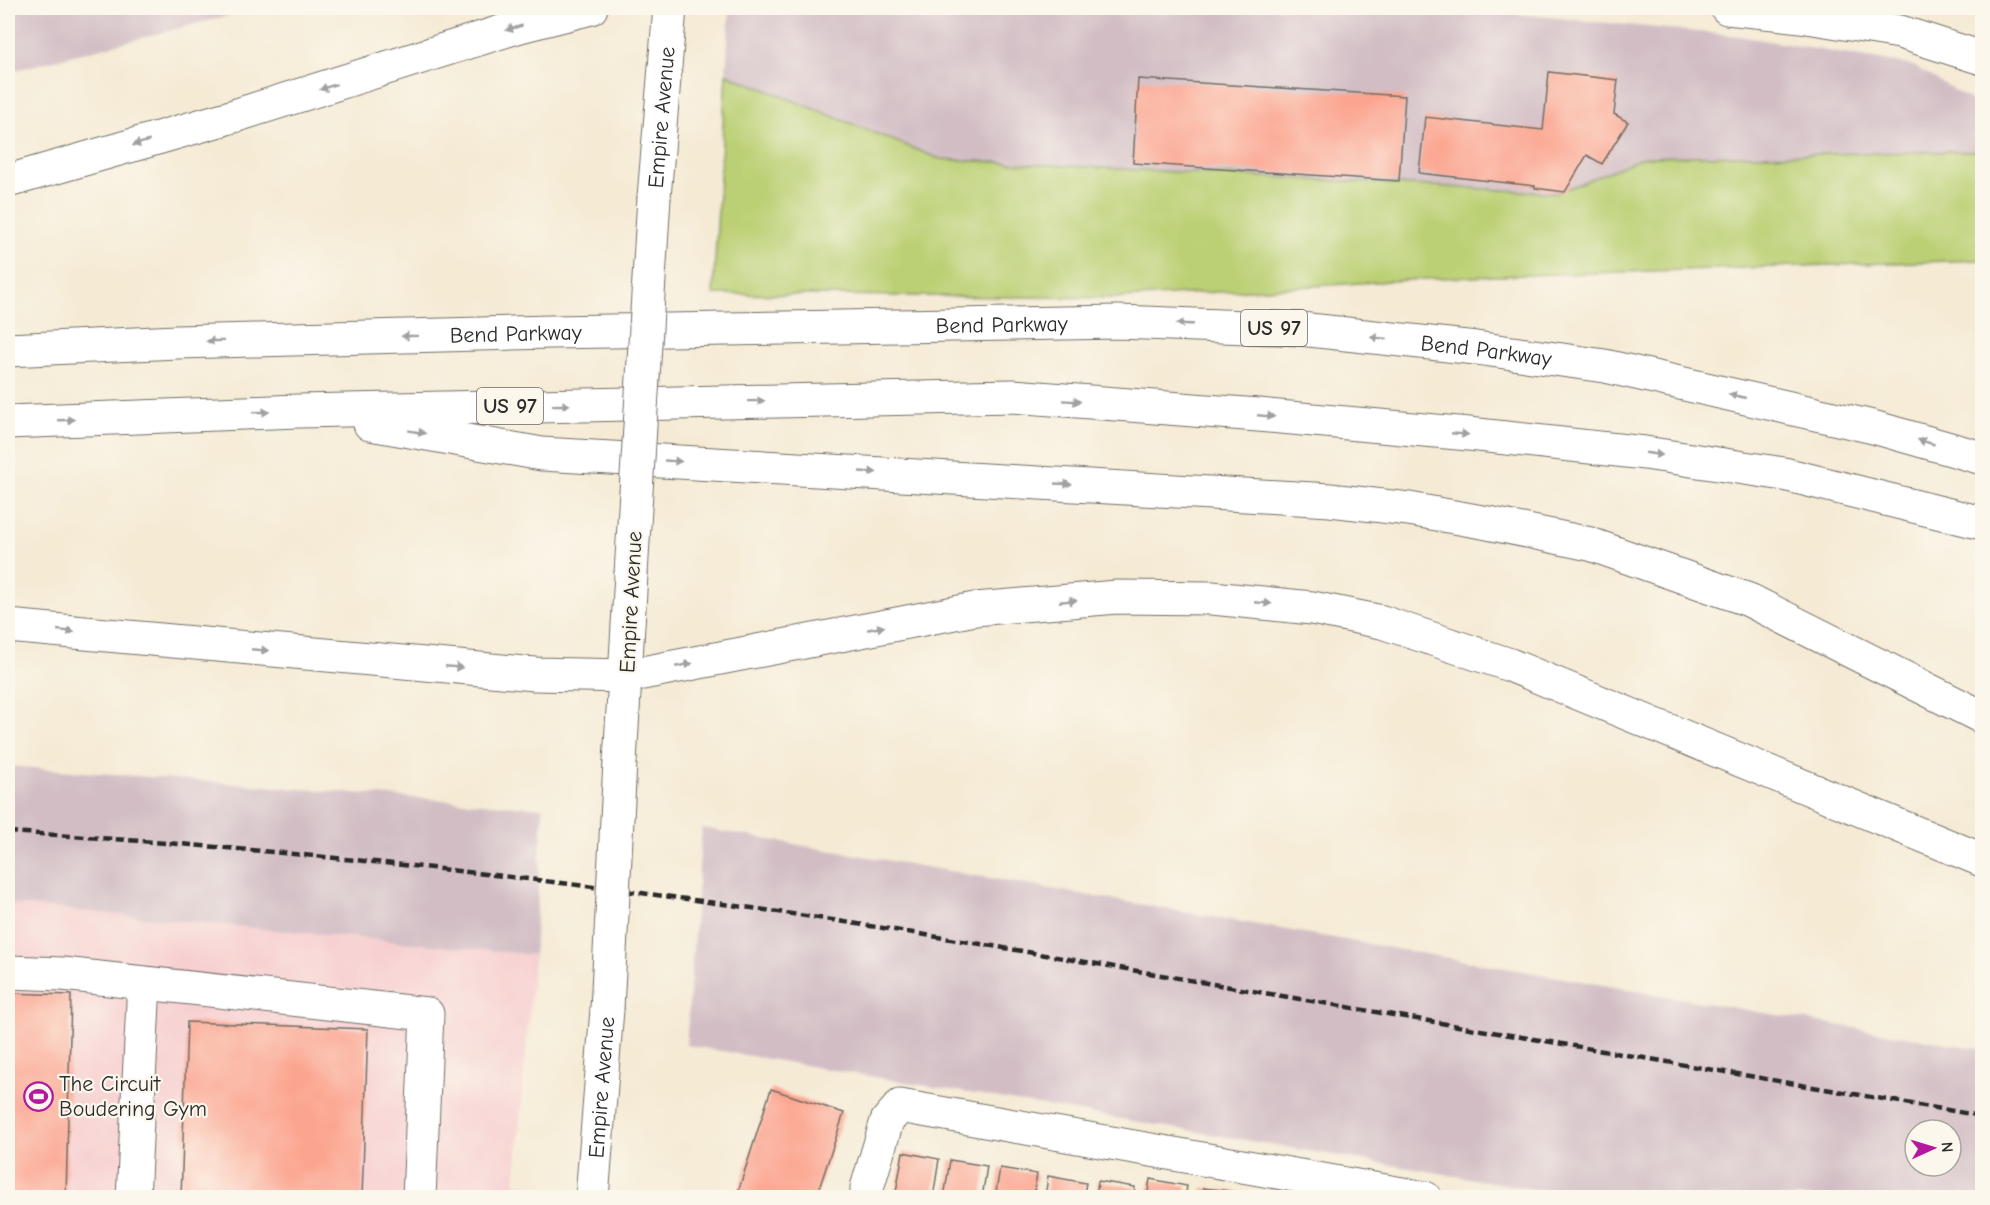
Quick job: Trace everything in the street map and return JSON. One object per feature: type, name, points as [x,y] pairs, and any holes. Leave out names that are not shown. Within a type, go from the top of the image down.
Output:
[{"type":"main road","points":[[8,181],[234,116],[520,26],[591,8]]},
{"type":"main road","name":"Empire Avenue","points":[[592,1197],[607,1009],[654,196],[670,8]]},
{"type":"main road","points":[[1727,8],[1801,16],[1900,32],[1983,58]]},
{"type":"main road","name":"Bend Parkway","points":[[8,350],[177,342],[517,333],[1097,322],[1300,329],[1476,348],[1605,366],[1873,427],[1983,458]]},
{"type":"main road","name":"US 97","points":[[8,422],[298,411],[1013,396],[1469,434],[1645,453],[1784,474],[1983,523]]},
{"type":"main road","points":[[298,411],[542,453],[1330,500],[1410,509],[1488,523],[1590,544],[1749,600],[1983,717]]},
{"type":"main road","points":[[8,626],[535,674],[627,676],[975,609],[1117,597],[1212,598],[1312,608],[1382,622],[1510,665],[1983,860]]},
{"type":"main road","points":[[8,972],[63,974],[427,1014],[419,1197]]},
{"type":"main road","points":[[133,1197],[144,983]]},
{"type":"main road","points":[[867,1197],[867,1188],[887,1121],[900,1106],[1425,1197]]},
{"type":"shaded area","points":[[8,8],[258,8],[8,72]]},
{"type":"shaded area","points":[[730,8],[1458,8],[1739,36],[1914,66],[1982,107],[1982,151],[1644,157],[1557,193],[940,159],[726,74]]},
{"type":"shaded area","points":[[8,766],[543,808],[534,955],[8,904]]},
{"type":"shaded area","points":[[702,828],[1982,1049],[1982,1197],[1580,1197],[686,1045]]},
{"type":"shaded area","points":[[8,904],[534,955],[514,1197],[8,1197]]},
{"type":"green space","points":[[726,74],[940,159],[1557,193],[1644,157],[1982,151],[1982,260],[1440,278],[1123,298],[713,294]]},
{"type":"building","points":[[1549,72],[1618,80],[1614,114],[1628,122],[1602,164],[1587,155],[1565,192],[1535,188],[1535,186],[1419,173],[1425,117],[1543,130]]},
{"type":"building","points":[[1138,79],[1405,96],[1399,181],[1133,163]]},
{"type":"building","name":"The Circuit Boudering Gym","points":[[8,993],[71,995],[66,1198],[8,1198]]},
{"type":"building","points":[[187,1022],[368,1029],[362,1198],[181,1198]]},
{"type":"building","points":[[771,1089],[844,1113],[816,1198],[736,1198]]},
{"type":"building","points":[[903,1152],[939,1159],[933,1198],[895,1198]]},
{"type":"building","points":[[950,1160],[987,1166],[982,1198],[944,1198]]},
{"type":"building","points":[[1000,1168],[1037,1174],[1033,1198],[995,1198]]},
{"type":"building","points":[[1048,1176],[1086,1183],[1083,1198],[1045,1198]]},
{"type":"building","points":[[1150,1179],[1187,1186],[1185,1198],[1147,1198]]},
{"type":"building","points":[[1098,1181],[1135,1187],[1133,1198],[1096,1198]]},
{"type":"building","points":[[1203,1188],[1237,1192],[1237,1198],[1202,1198]]},
{"type":"railway","points":[[8,832],[185,844],[362,861],[539,880],[716,903],[1008,949],[1982,1116]]},
{"type":"place","name":"The Circuit Boudering Gym","points":[[38,1096]]}]
